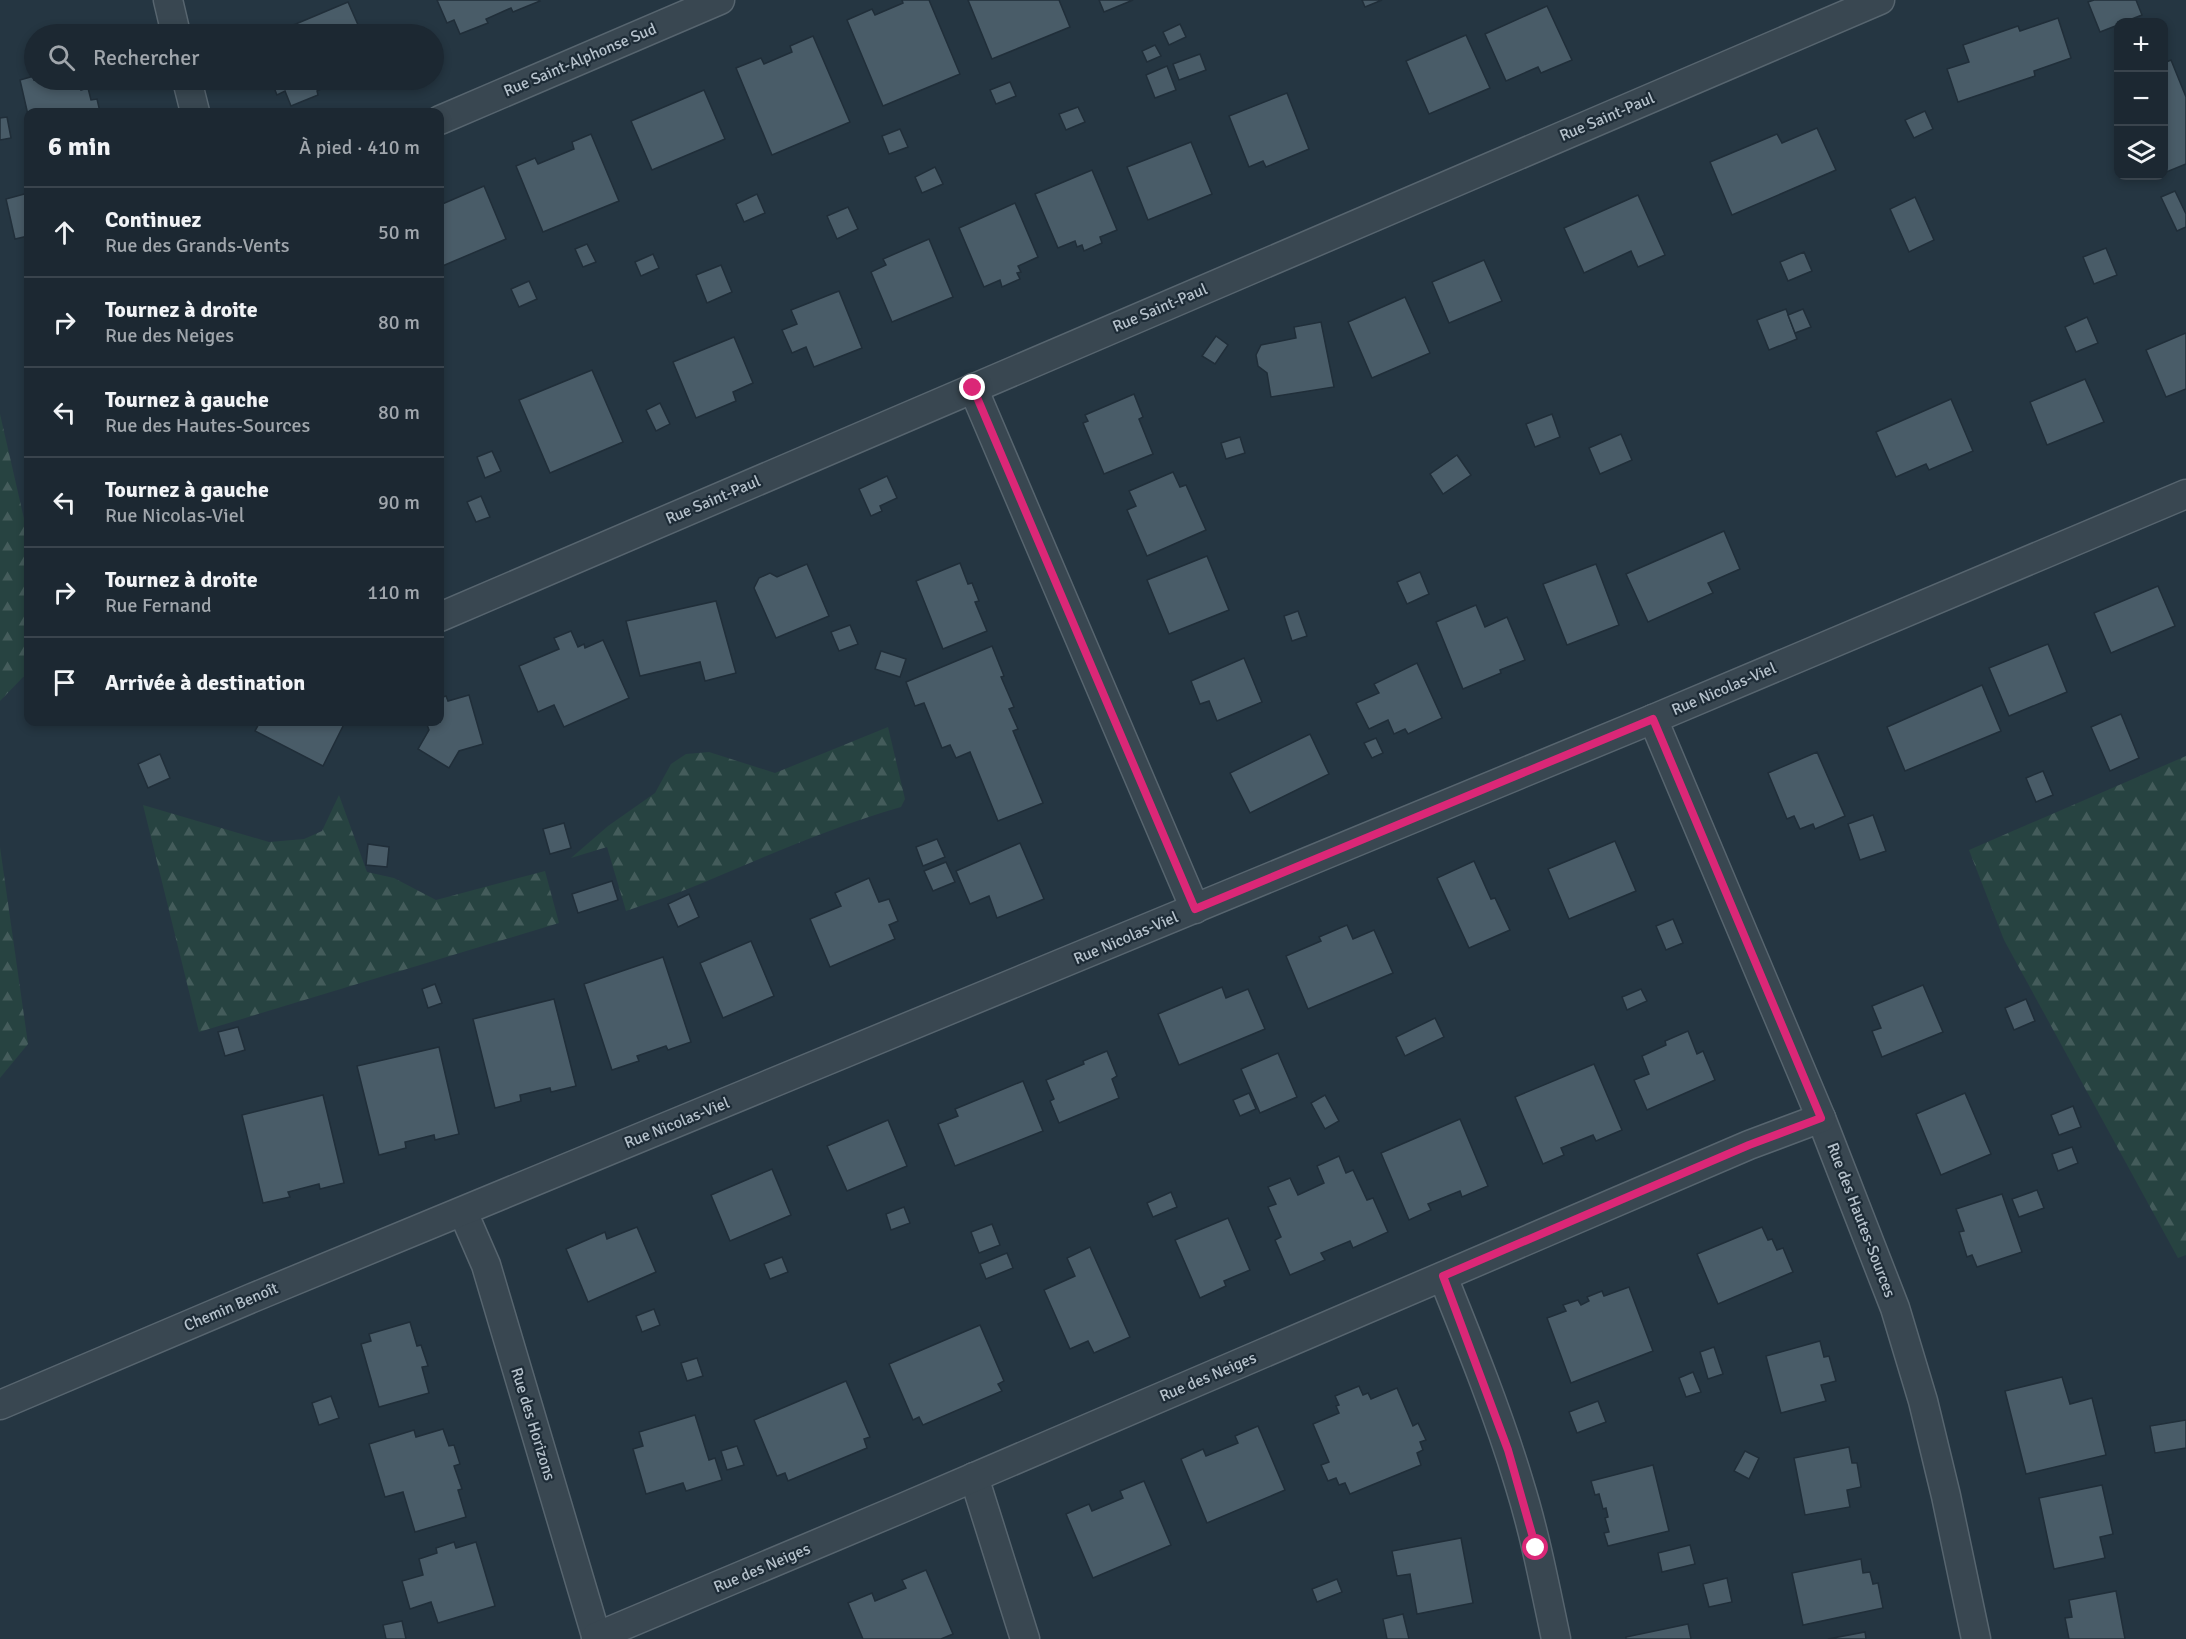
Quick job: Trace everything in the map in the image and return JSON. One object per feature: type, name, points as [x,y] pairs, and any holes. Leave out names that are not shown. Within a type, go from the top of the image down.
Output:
[{"type":"street","points":[[168,0],[174,24]]},
{"type":"street","name":"Rue Saint-Alphonse Sud","points":[[444,118],[720,0]]},
{"type":"street","name":"Rue Saint-Paul","points":[[444,615],[1880,0]]},
{"type":"street","points":[[190,90],[194,108]]},
{"type":"street","points":[[973,388],[1195,909]]},
{"type":"street","name":"Rue Nicolas-Viel","points":[[463,1212],[1653,719],[2186,494]]},
{"type":"street","name":"Rue des Hautes-Sources","points":[[1653,719],[1821,1118],[1895,1308],[1923,1401],[1946,1496],[1976,1639]]},
{"type":"street","name":"Rue des Neiges","points":[[597,1638],[1749,1145],[1821,1118]]},
{"type":"street","name":"Chemin Benoît","points":[[0,1404],[463,1212]]},
{"type":"street","name":"Rue des Horizons","points":[[463,1212],[486,1265],[597,1638]]},
{"type":"street","points":[[1443,1276],[1519,1482],[1556,1639]]},
{"type":"street","points":[[974,1477],[1025,1639]]},
{"type":"green space","points":[[0,414],[24,519],[24,676],[0,701]]},
{"type":"green space","points":[[888,727],[905,799],[901,807],[824,833],[691,888],[626,911],[607,847],[571,858],[608,826],[655,793],[671,764],[686,754],[709,752],[775,773]]},
{"type":"green space","points":[[2186,756],[2186,1255],[2178,1258],[2004,940],[1969,850]]},
{"type":"green space","points":[[339,795],[367,872],[394,878],[436,900],[545,871],[559,923],[199,1032],[143,805],[269,842],[304,839],[322,831]]},
{"type":"green space","points":[[0,847],[28,1044],[0,1078]]},
{"type":"building","points":[[437,0],[540,1],[513,12],[511,8],[486,19],[488,23],[460,34],[454,20],[447,23]]},
{"type":"building","points":[[902,0],[929,0],[960,74],[883,106],[847,20],[872,9],[875,15],[903,3]]},
{"type":"building","points":[[968,0],[1059,0],[1070,27],[992,59]]},
{"type":"building","points":[[1099,0],[1133,0],[1104,12]]},
{"type":"building","points":[[1362,0],[1382,0],[1365,7]]},
{"type":"building","points":[[2136,0],[2142,15],[2134,18],[2114,18],[2114,27],[2100,32],[2088,2]]},
{"type":"building","points":[[348,2],[358,24],[296,24]]},
{"type":"building","points":[[1547,6],[1572,60],[1541,73],[1538,67],[1506,81],[1485,34]]},
{"type":"building","points":[[2058,18],[2071,58],[2034,71],[2035,76],[1958,102],[1947,69],[1969,62],[1963,45],[2018,26],[2020,31]]},
{"type":"building","points":[[1180,24],[1186,37],[1169,45],[1163,32]]},
{"type":"building","points":[[1466,35],[1490,88],[1429,114],[1406,61]]},
{"type":"building","points":[[813,36],[850,122],[772,155],[736,68],[761,58],[764,64],[792,52],[790,46]]},
{"type":"building","points":[[1155,45],[1161,56],[1147,62],[1142,51]]},
{"type":"building","points":[[1200,54],[1206,70],[1179,80],[1173,64]]},
{"type":"building","points":[[2171,60],[2186,97],[2186,164],[2168,171],[2168,72],[2168,61]]},
{"type":"building","points":[[1167,66],[1176,90],[1155,98],[1146,75]]},
{"type":"building","points":[[24,79],[24,90],[88,90],[91,100],[97,99],[99,108],[26,108],[20,80]]},
{"type":"building","points":[[1010,82],[1016,96],[996,104],[990,90]]},
{"type":"building","points":[[275,90],[319,90],[317,91],[318,95],[291,106],[285,91],[277,95]]},
{"type":"building","points":[[704,90],[725,139],[652,170],[631,121]]},
{"type":"building","points":[[1287,93],[1309,149],[1266,167],[1263,161],[1249,167],[1229,116]]},
{"type":"building","points":[[1078,107],[1085,122],[1066,130],[1059,114]]},
{"type":"building","points":[[1925,111],[1933,129],[1914,138],[1905,120]]},
{"type":"building","points":[[7,117],[11,138],[0,140],[0,118]]},
{"type":"building","points":[[1817,128],[1836,170],[1732,215],[1710,162],[1777,134],[1782,143]]},
{"type":"building","points":[[900,129],[908,147],[889,154],[882,136]]},
{"type":"building","points":[[591,134],[619,201],[543,232],[516,166],[535,158],[538,164],[574,149],[572,142]]},
{"type":"building","points":[[1191,142],[1212,194],[1148,220],[1127,167]]},
{"type":"building","points":[[935,167],[943,184],[922,193],[915,177]]},
{"type":"building","points":[[1092,170],[1117,230],[1100,237],[1102,243],[1084,251],[1082,245],[1077,247],[1075,241],[1058,248],[1035,194]]},
{"type":"building","points":[[484,186],[506,239],[444,265],[444,203]]},
{"type":"building","points":[[2175,191],[2186,214],[2186,227],[2177,231],[2161,197]]},
{"type":"building","points":[[24,194],[24,237],[15,239],[6,199]]},
{"type":"building","points":[[757,194],[765,213],[744,222],[736,204]]},
{"type":"building","points":[[1638,195],[1665,255],[1638,267],[1631,251],[1584,273],[1564,228]]},
{"type":"building","points":[[1915,197],[1934,240],[1909,252],[1890,209]]},
{"type":"building","points":[[1015,203],[1038,257],[1018,266],[1021,272],[1017,273],[1020,279],[1002,287],[1000,280],[984,287],[959,228]]},
{"type":"building","points":[[848,207],[858,229],[837,239],[827,216]]},
{"type":"building","points":[[929,239],[953,297],[892,322],[871,272],[886,265],[883,259]]},
{"type":"building","points":[[587,244],[596,262],[583,267],[575,249]]},
{"type":"building","points":[[2106,248],[2117,275],[2094,284],[2083,257]]},
{"type":"building","points":[[1804,252],[1812,271],[1788,281],[1780,262]]},
{"type":"building","points":[[653,254],[659,268],[641,276],[635,262]]},
{"type":"building","points":[[1484,260],[1502,301],[1449,323],[1432,282]]},
{"type":"building","points":[[721,265],[732,292],[707,303],[696,275]]},
{"type":"building","points":[[529,281],[537,299],[519,307],[511,289]]},
{"type":"building","points":[[839,291],[862,348],[814,367],[806,347],[792,353],[782,330],[797,324],[791,310]]},
{"type":"building","points":[[1405,297],[1430,353],[1372,378],[1348,322]]},
{"type":"building","points":[[1786,309],[1797,339],[1769,350],[1757,320]]},
{"type":"building","points":[[1803,309],[1811,327],[1795,333],[1788,315]]},
{"type":"building","points":[[2087,317],[2098,343],[2076,352],[2065,327]]},
{"type":"building","points":[[1321,322],[1334,387],[1271,397],[1267,373],[1258,366],[1256,355],[1261,345],[1296,338],[1294,327]]},
{"type":"building","points":[[2186,333],[2186,389],[2166,397],[2146,350]]},
{"type":"building","points":[[1216,336],[1228,345],[1215,364],[1202,356]]},
{"type":"building","points":[[734,337],[753,383],[733,392],[736,401],[696,418],[673,362]]},
{"type":"building","points":[[592,370],[623,442],[550,473],[519,400]]},
{"type":"building","points":[[2085,379],[2104,422],[2047,445],[2030,402]]},
{"type":"building","points":[[1134,394],[1143,417],[1139,419],[1153,454],[1104,474],[1083,423],[1088,421],[1085,415]]},
{"type":"building","points":[[1951,399],[1973,451],[1929,470],[1926,464],[1896,477],[1876,432]]},
{"type":"building","points":[[660,403],[670,424],[656,431],[646,410]]},
{"type":"building","points":[[1552,414],[1560,437],[1535,447],[1526,424]]},
{"type":"building","points":[[1621,434],[1632,460],[1600,474],[1589,448]]},
{"type":"building","points":[[1240,437],[1245,453],[1226,459],[1221,443]]},
{"type":"building","points":[[492,451],[501,471],[485,478],[477,457]]},
{"type":"building","points":[[1457,455],[1471,475],[1443,494],[1430,474]]},
{"type":"building","points":[[1173,472],[1180,487],[1186,485],[1206,530],[1147,556],[1127,510],[1136,506],[1129,491]]},
{"type":"building","points":[[887,476],[897,498],[880,506],[882,511],[871,516],[859,489]]},
{"type":"building","points":[[481,496],[490,517],[476,522],[467,502]]},
{"type":"building","points":[[1724,531],[1740,569],[1708,583],[1713,593],[1648,622],[1626,574]]},
{"type":"building","points":[[1207,556],[1229,610],[1169,634],[1147,580]]},
{"type":"building","points":[[960,563],[968,584],[972,583],[979,601],[975,602],[987,631],[943,649],[916,581]]},
{"type":"building","points":[[807,564],[829,616],[776,638],[754,588],[759,578],[770,573],[777,577]]},
{"type":"building","points":[[1596,564],[1619,625],[1567,645],[1543,584]]},
{"type":"building","points":[[1420,572],[1429,594],[1407,604],[1397,582]]},
{"type":"building","points":[[2158,586],[2175,626],[2111,653],[2094,613]]},
{"type":"building","points":[[716,601],[736,673],[705,681],[700,662],[640,676],[626,621]]},
{"type":"building","points":[[1476,605],[1485,627],[1507,617],[1525,660],[1463,689],[1436,622]]},
{"type":"building","points":[[1298,611],[1307,636],[1292,641],[1284,616]]},
{"type":"building","points":[[850,625],[858,644],[839,651],[831,632]]},
{"type":"building","points":[[571,631],[578,647],[584,644],[585,648],[603,640],[629,698],[564,727],[554,705],[538,712],[519,666],[559,649],[554,638]]},
{"type":"building","points":[[2048,644],[2067,692],[2009,716],[1989,668]]},
{"type":"building","points":[[992,646],[1004,676],[1001,677],[1014,707],[1009,709],[1018,729],[1013,731],[1043,803],[998,821],[970,752],[956,758],[950,745],[942,748],[924,703],[915,706],[906,682]]},
{"type":"building","points":[[881,651],[906,659],[900,677],[875,669]]},
{"type":"building","points":[[1244,658],[1262,702],[1217,721],[1209,701],[1200,704],[1191,681]]},
{"type":"building","points":[[1417,663],[1442,718],[1408,734],[1405,729],[1394,734],[1388,720],[1369,729],[1356,703],[1379,693],[1374,684]]},
{"type":"building","points":[[1982,685],[2001,731],[1905,771],[1887,727]]},
{"type":"building","points":[[469,695],[483,744],[459,751],[449,768],[418,749],[429,730],[428,726],[444,726],[444,697],[446,696],[448,701]]},
{"type":"building","points":[[2121,714],[2139,758],[2110,771],[2091,727]]},
{"type":"building","points":[[258,726],[343,726],[323,766],[255,731]]},
{"type":"building","points":[[1310,734],[1329,774],[1250,813],[1230,773]]},
{"type":"building","points":[[1376,738],[1383,753],[1372,758],[1364,743]]},
{"type":"building","points":[[1817,752],[1845,816],[1815,829],[1813,824],[1800,829],[1794,816],[1787,819],[1768,773]]},
{"type":"building","points":[[160,754],[170,778],[148,788],[138,764]]},
{"type":"building","points":[[2043,771],[2053,795],[2036,802],[2026,778]]},
{"type":"building","points":[[1873,815],[1886,851],[1860,860],[1848,824]]},
{"type":"building","points":[[564,823],[571,848],[550,854],[543,829]]},
{"type":"building","points":[[937,839],[945,857],[923,866],[916,847]]},
{"type":"building","points":[[1615,841],[1636,891],[1569,919],[1548,869]]},
{"type":"building","points":[[1020,843],[1044,899],[997,918],[989,896],[970,904],[956,871]]},
{"type":"building","points":[[368,844],[389,847],[387,867],[366,865]]},
{"type":"building","points":[[1474,861],[1491,899],[1495,898],[1510,930],[1469,948],[1437,878]]},
{"type":"building","points":[[946,862],[955,882],[933,891],[924,871]]},
{"type":"building","points":[[869,878],[879,902],[889,899],[898,921],[889,925],[895,939],[830,967],[810,919],[841,906],[835,893]]},
{"type":"building","points":[[612,881],[618,900],[578,913],[572,894]]},
{"type":"building","points":[[689,894],[699,917],[678,927],[668,904]]},
{"type":"building","points":[[1673,919],[1683,943],[1666,950],[1656,926]]},
{"type":"building","points":[[1347,925],[1353,939],[1374,930],[1393,973],[1308,1009],[1286,956],[1321,941],[1319,937]]},
{"type":"building","points":[[751,941],[774,996],[723,1018],[700,963]]},
{"type":"building","points":[[663,957],[691,1042],[668,1050],[666,1046],[637,1056],[639,1061],[612,1070],[584,984]]},
{"type":"building","points":[[435,984],[442,1003],[428,1008],[422,989]]},
{"type":"building","points":[[1923,985],[1943,1032],[1882,1057],[1872,1031],[1881,1028],[1872,1006]]},
{"type":"building","points":[[1222,987],[1226,998],[1248,989],[1265,1029],[1179,1065],[1158,1014]]},
{"type":"building","points":[[1641,989],[1647,1001],[1627,1010],[1622,997]]},
{"type":"building","points":[[554,999],[576,1086],[551,1092],[550,1088],[520,1095],[521,1101],[495,1108],[473,1019]]},
{"type":"building","points":[[2026,999],[2035,1021],[2014,1030],[2005,1008]]},
{"type":"building","points":[[1435,1018],[1444,1037],[1405,1056],[1396,1037]]},
{"type":"building","points":[[238,1027],[245,1050],[225,1056],[218,1032]]},
{"type":"building","points":[[1688,1031],[1697,1054],[1703,1051],[1715,1080],[1647,1110],[1634,1080],[1649,1074],[1642,1056],[1666,1045],[1665,1041]]},
{"type":"building","points":[[439,1047],[459,1134],[435,1140],[434,1135],[405,1142],[406,1148],[379,1155],[357,1066]]},
{"type":"building","points":[[1107,1051],[1117,1076],[1112,1079],[1119,1098],[1059,1123],[1050,1101],[1054,1099],[1046,1080],[1084,1064],[1083,1061]]},
{"type":"building","points":[[1278,1053],[1297,1097],[1260,1113],[1241,1069]]},
{"type":"building","points":[[1594,1064],[1622,1130],[1596,1141],[1593,1135],[1561,1148],[1564,1155],[1543,1164],[1515,1097]]},
{"type":"building","points":[[1023,1081],[1043,1131],[955,1166],[938,1124],[958,1116],[955,1109]]},
{"type":"building","points":[[1249,1093],[1256,1109],[1240,1116],[1233,1100]]},
{"type":"building","points":[[1965,1093],[1991,1154],[1941,1175],[1916,1114]]},
{"type":"building","points":[[323,1095],[344,1183],[320,1189],[319,1184],[288,1192],[290,1197],[263,1203],[242,1115]]},
{"type":"building","points":[[1325,1095],[1339,1121],[1325,1129],[1311,1103]]},
{"type":"building","points":[[2073,1106],[2081,1127],[2059,1135],[2051,1115]]},
{"type":"building","points":[[1460,1119],[1488,1186],[1462,1197],[1460,1191],[1428,1204],[1431,1210],[1409,1220],[1381,1153]]},
{"type":"building","points":[[888,1120],[907,1166],[847,1191],[827,1146]]},
{"type":"building","points":[[2072,1147],[2078,1163],[2058,1171],[2052,1154]]},
{"type":"building","points":[[1339,1156],[1346,1173],[1353,1170],[1367,1200],[1373,1198],[1388,1232],[1353,1248],[1350,1241],[1321,1253],[1325,1260],[1290,1275],[1275,1240],[1281,1237],[1268,1207],[1276,1204],[1268,1187],[1290,1178],[1298,1195],[1324,1183],[1317,1166]]},
{"type":"building","points":[[772,1169],[791,1215],[730,1241],[711,1195]]},
{"type":"building","points":[[2037,1190],[2044,1208],[2019,1217],[2012,1199]]},
{"type":"building","points":[[1171,1192],[1177,1207],[1153,1217],[1147,1203]]},
{"type":"building","points":[[2002,1194],[2022,1252],[1977,1267],[1972,1255],[1967,1257],[1959,1232],[1964,1231],[1956,1209]]},
{"type":"building","points":[[904,1207],[910,1223],[891,1230],[886,1214]]},
{"type":"building","points":[[1228,1218],[1250,1270],[1224,1281],[1226,1286],[1200,1298],[1175,1240]]},
{"type":"building","points":[[992,1224],[1000,1245],[979,1253],[971,1232]]},
{"type":"building","points":[[637,1227],[656,1272],[588,1302],[566,1249],[605,1232],[607,1239]]},
{"type":"building","points":[[1762,1227],[1768,1240],[1772,1239],[1777,1250],[1783,1248],[1793,1272],[1718,1304],[1697,1254]]},
{"type":"building","points":[[1090,1247],[1130,1337],[1094,1353],[1088,1341],[1070,1349],[1044,1290],[1075,1276],[1067,1258]]},
{"type":"building","points":[[1007,1253],[1013,1268],[986,1279],[980,1264]]},
{"type":"building","points":[[782,1257],[788,1272],[770,1279],[764,1264]]},
{"type":"building","points":[[1629,1287],[1653,1351],[1571,1383],[1547,1318],[1566,1311],[1563,1305],[1578,1300],[1581,1305],[1589,1301],[1587,1297],[1602,1291],[1604,1296]]},
{"type":"building","points":[[654,1309],[660,1325],[642,1332],[636,1316]]},
{"type":"building","points":[[410,1322],[417,1346],[421,1345],[428,1366],[422,1367],[429,1393],[379,1407],[361,1344],[371,1341],[369,1334]]},
{"type":"building","points":[[980,1325],[1004,1381],[998,1384],[1002,1391],[923,1425],[919,1417],[913,1420],[889,1364]]},
{"type":"building","points":[[1820,1341],[1824,1357],[1829,1356],[1836,1381],[1821,1385],[1826,1401],[1781,1413],[1766,1356]]},
{"type":"building","points":[[1714,1347],[1723,1374],[1708,1379],[1700,1352]]},
{"type":"building","points":[[697,1358],[703,1376],[687,1381],[681,1363]]},
{"type":"building","points":[[1693,1372],[1701,1392],[1686,1397],[1679,1378]]},
{"type":"building","points":[[2062,1377],[2070,1404],[2092,1398],[2106,1455],[2026,1474],[2005,1391]]},
{"type":"building","points":[[846,1381],[870,1437],[864,1439],[867,1448],[788,1481],[785,1473],[777,1476],[754,1420]]},
{"type":"building","points":[[1359,1386],[1363,1395],[1368,1393],[1371,1399],[1397,1388],[1413,1426],[1418,1423],[1426,1440],[1420,1442],[1423,1450],[1417,1453],[1421,1465],[1350,1494],[1345,1483],[1339,1485],[1336,1478],[1328,1481],[1321,1465],[1329,1462],[1313,1424],[1339,1413],[1336,1406],[1339,1405],[1335,1396]]},
{"type":"building","points":[[331,1396],[339,1418],[319,1425],[312,1403]]},
{"type":"building","points":[[1598,1401],[1606,1422],[1577,1433],[1569,1412]]},
{"type":"building","points":[[695,1415],[709,1460],[715,1458],[722,1480],[686,1491],[683,1483],[646,1494],[633,1449],[643,1446],[639,1432]]},
{"type":"building","points":[[2186,1420],[2186,1448],[2155,1453],[2150,1426]]},
{"type":"building","points":[[1258,1426],[1285,1490],[1207,1523],[1181,1459],[1203,1449],[1206,1456],[1238,1443],[1235,1436]]},
{"type":"building","points":[[443,1429],[449,1446],[454,1445],[460,1464],[454,1466],[462,1489],[458,1490],[466,1517],[415,1532],[403,1492],[385,1497],[369,1444],[414,1430],[416,1437]]},
{"type":"building","points":[[737,1446],[744,1465],[727,1470],[721,1451]]},
{"type":"building","points":[[1849,1447],[1852,1463],[1857,1463],[1861,1487],[1847,1490],[1850,1507],[1805,1515],[1794,1458]]},
{"type":"building","points":[[1745,1451],[1759,1458],[1749,1479],[1734,1471]]},
{"type":"building","points":[[1653,1465],[1669,1531],[1608,1546],[1604,1533],[1609,1532],[1605,1518],[1608,1517],[1606,1508],[1603,1509],[1599,1494],[1595,1495],[1591,1481]]},
{"type":"building","points":[[1144,1481],[1171,1545],[1093,1578],[1066,1514],[1089,1504],[1092,1511],[1123,1498],[1120,1491]]},
{"type":"building","points":[[2102,1485],[2113,1534],[2100,1537],[2105,1558],[2054,1569],[2039,1498]]},
{"type":"building","points":[[1461,1538],[1473,1603],[1417,1614],[1410,1574],[1397,1576],[1392,1551]]},
{"type":"building","points":[[454,1542],[456,1548],[476,1542],[495,1606],[438,1623],[431,1602],[410,1609],[402,1581],[423,1575],[419,1559],[437,1553],[436,1548]]},
{"type":"building","points":[[1690,1545],[1695,1564],[1662,1572],[1658,1553]]},
{"type":"building","points":[[1861,1559],[1863,1573],[1870,1572],[1873,1584],[1878,1583],[1883,1608],[1803,1625],[1792,1573]]},
{"type":"building","points":[[926,1570],[953,1634],[941,1639],[863,1639],[848,1603],[872,1593],[875,1601],[906,1588],[902,1580]]},
{"type":"building","points":[[1727,1578],[1732,1602],[1709,1607],[1703,1584]]},
{"type":"building","points":[[1337,1579],[1342,1592],[1317,1602],[1312,1589]]},
{"type":"building","points":[[2116,1591],[2125,1639],[2069,1639],[2065,1618],[2072,1617],[2069,1600]]},
{"type":"building","points":[[1403,1614],[1409,1639],[1387,1639],[1383,1619]]},
{"type":"building","points":[[402,1621],[406,1639],[386,1639],[383,1625]]},
{"type":"building","points":[[1688,1624],[1691,1639],[1626,1639],[1626,1637]]},
{"type":"building","points":[[1865,1632],[1866,1639],[1828,1639]]},
{"type":"route","points":[[973,388],[1195,909],[1653,719],[1821,1118],[1749,1145],[1443,1276],[1519,1482],[1536,1548]]}]
